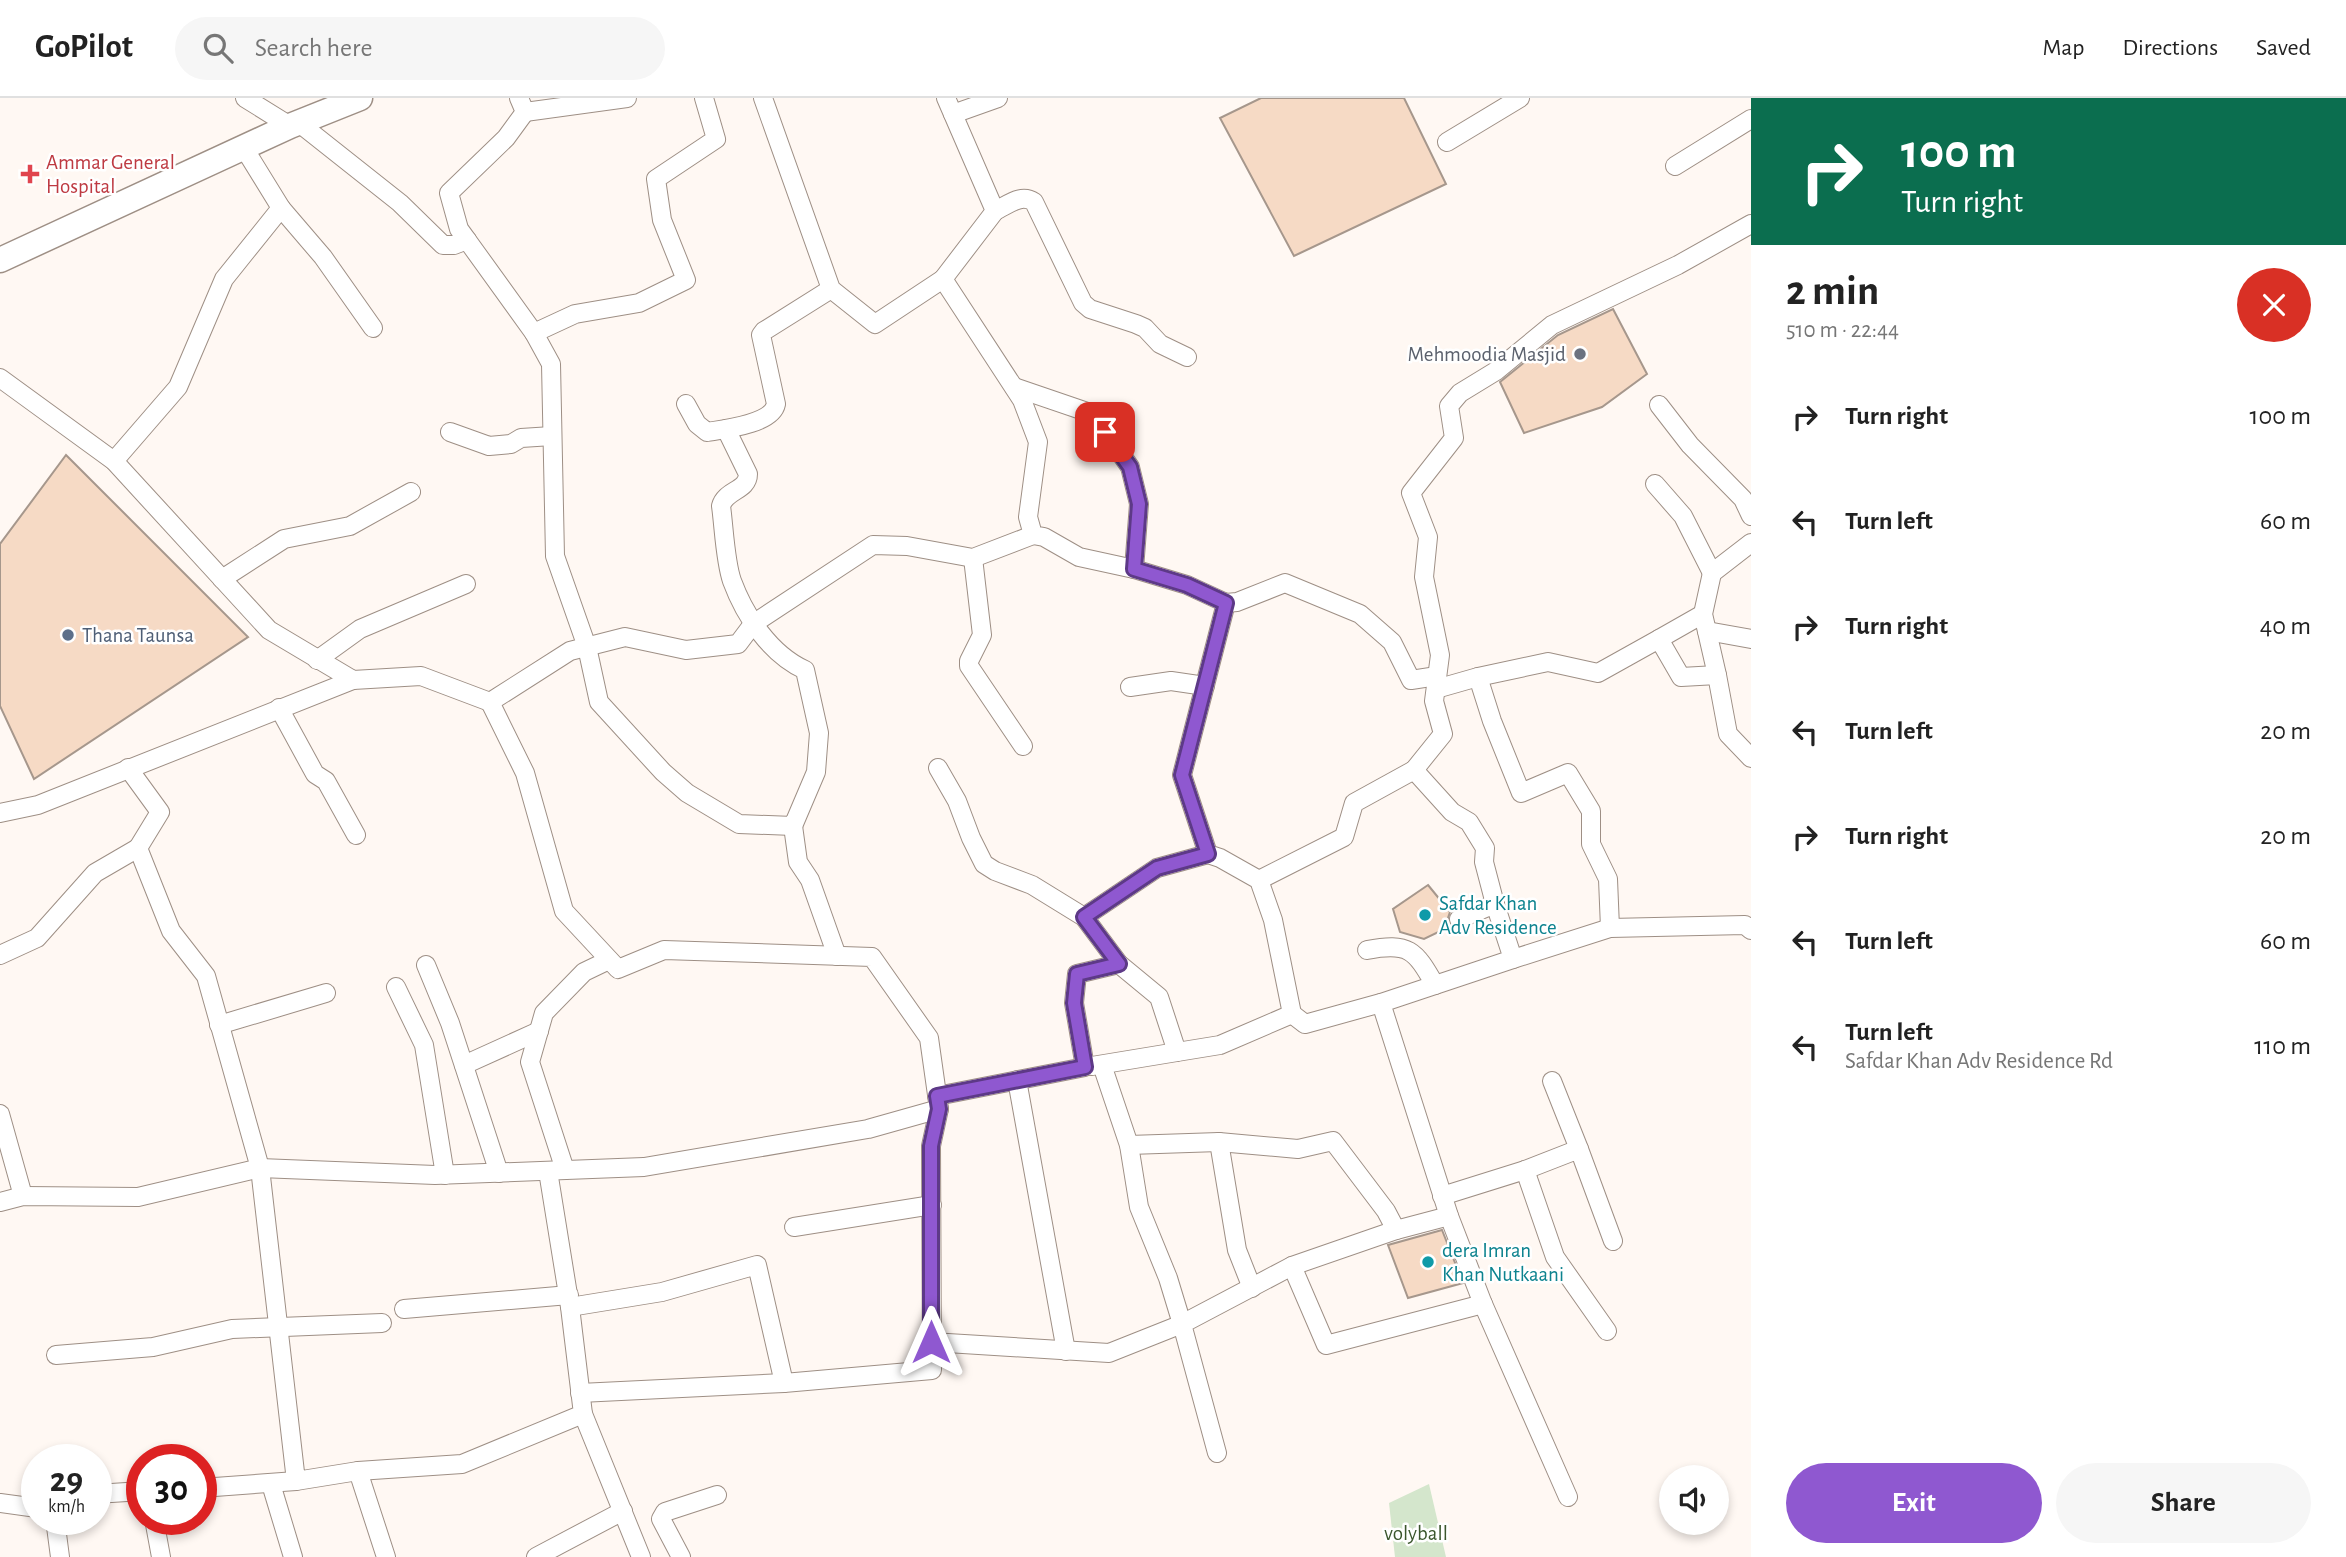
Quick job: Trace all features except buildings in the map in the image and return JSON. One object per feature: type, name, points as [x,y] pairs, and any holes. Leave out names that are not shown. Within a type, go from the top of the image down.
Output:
[{"type":"main road","points":[[0,260],[295,125],[321,105],[360,98]]},
{"type":"street","points":[[244,98],[295,125],[400,203],[443,246],[467,240]]},
{"type":"street","points":[[627,98],[522,105],[506,138],[449,193],[459,229],[534,332],[551,364],[555,556],[587,647],[599,702],[663,772],[687,793],[740,824],[793,826]]},
{"type":"street","points":[[534,332],[575,314],[639,303],[686,280],[662,220],[656,179],[716,139],[704,98]]},
{"type":"street","points":[[763,98],[831,289],[875,324],[943,279],[995,212],[1028,198],[1034,202],[1083,303],[1090,309],[1145,328],[1160,344],[1187,356]]},
{"type":"street","points":[[995,212],[949,106],[999,98]]},
{"type":"street","points":[[1447,142],[1520,98]]},
{"type":"street","points":[[1675,166],[1751,118]]},
{"type":"street","points":[[244,148],[281,208],[323,257],[373,328]]},
{"type":"street","points":[[114,461],[178,387],[224,279],[281,208]]},
{"type":"street","points":[[1259,880],[1344,837],[1354,803],[1414,770],[1443,734],[1434,701],[1440,655],[1424,577],[1428,537],[1411,493],[1454,438],[1450,407],[1460,393],[1496,371],[1552,325],[1678,265],[1751,224]]},
{"type":"street","points":[[943,279],[1022,400],[1038,443],[1028,517],[1033,534]]},
{"type":"street","points":[[686,404],[697,425],[707,432],[747,425],[775,410],[776,404],[760,340],[764,331],[831,289]]},
{"type":"street","points":[[0,378],[114,461],[269,630],[353,680]]},
{"type":"street","points":[[1014,387],[1093,414],[1130,467],[1139,504],[1134,569]]},
{"type":"street","points":[[1660,405],[1690,445],[1743,499],[1751,516]]},
{"type":"street","points":[[726,429],[748,474],[746,484],[725,495],[722,500],[731,579],[753,624],[788,662],[805,670],[819,733],[816,772],[793,826],[798,862],[810,880],[837,956]]},
{"type":"street","points":[[450,432],[489,446],[510,444],[521,438],[552,436]]},
{"type":"street","points":[[1655,484],[1683,516],[1712,573],[1705,622],[1728,734],[1751,758]]},
{"type":"street","points":[[222,579],[284,540],[349,526],[411,492]]},
{"type":"street","points":[[490,702],[570,652],[625,637],[687,650],[738,644],[753,624],[873,545],[907,547],[973,558],[1033,534],[1044,537],[1079,557],[1134,569],[1187,585],[1226,603],[1237,602],[1285,583],[1360,614],[1392,642],[1411,680],[1436,683],[1548,662],[1598,673],[1659,639],[1705,622],[1751,639]]},
{"type":"street","points":[[1712,573],[1751,542]]},
{"type":"street","points":[[973,558],[982,635],[969,666],[1023,746]]},
{"type":"street","points":[[317,660],[360,629],[466,583]]},
{"type":"street","points":[[1208,854],[1182,775],[1226,603]]},
{"type":"street","points":[[1659,639],[1681,677],[1717,676]]},
{"type":"street","points":[[0,813],[38,804],[353,680],[421,676],[490,702],[525,773],[564,911],[618,970],[664,950],[872,957],[929,1038],[938,1102],[931,1146],[932,1370],[784,1383],[580,1393]]},
{"type":"street","points":[[1478,677],[1492,721],[1521,793],[1568,773],[1591,811],[1591,844],[1608,878],[1610,928]]},
{"type":"street","points":[[1130,687],[1171,681],[1205,686]]},
{"type":"street","points":[[279,708],[315,774],[326,781],[356,835]]},
{"type":"street","points":[[0,955],[37,938],[95,873],[138,848],[160,812],[128,768]]},
{"type":"street","points":[[937,768],[957,800],[984,864],[1032,885],[1084,917],[1119,964],[1159,997],[1177,1052]]},
{"type":"street","points":[[1414,770],[1452,812],[1469,822],[1485,848],[1484,862],[1513,959]]},
{"type":"street","points":[[138,848],[171,931],[206,976],[260,1168],[296,1481]]},
{"type":"street","points":[[1084,917],[1157,868],[1208,854],[1220,858],[1259,880],[1273,920],[1292,1014],[1305,1024],[1381,1003],[1610,928],[1745,925],[1751,930]]},
{"type":"street","points":[[1459,919],[1495,904]]},
{"type":"street","points":[[1367,950],[1393,945],[1419,956],[1435,985]]},
{"type":"street","points":[[609,960],[584,972],[544,1013],[530,1062],[557,1171],[583,1414],[641,1557]]},
{"type":"street","points":[[1119,964],[1077,974],[1074,1003],[1094,1066],[1129,1145],[1139,1207],[1168,1278],[1217,1452]]},
{"type":"street","points":[[426,965],[450,1023],[499,1173]]},
{"type":"street","points":[[396,987],[424,1045],[445,1175]]},
{"type":"street","points":[[219,1025],[326,993]]},
{"type":"street","points":[[1381,1003],[1449,1216],[1483,1304],[1568,1497]]},
{"type":"street","points":[[0,1202],[23,1196],[138,1197],[260,1168],[445,1175],[644,1167],[868,1129],[938,1102],[1017,1080],[1220,1045],[1292,1014]]},
{"type":"street","points":[[464,1065],[539,1031]]},
{"type":"street","points":[[1017,1080],[1066,1351]]},
{"type":"street","points":[[1552,1081],[1613,1241]]},
{"type":"street","points":[[0,1114],[23,1196]]},
{"type":"street","points":[[1129,1145],[1219,1142],[1298,1149],[1334,1142],[1386,1211],[1396,1230]]},
{"type":"street","points":[[1219,1142],[1237,1250],[1252,1288]]},
{"type":"street","points":[[1442,1196],[1525,1170],[1579,1149]]},
{"type":"street","points":[[1525,1170],[1555,1257],[1607,1331]]},
{"type":"street","points":[[794,1227],[932,1205]]},
{"type":"street","points":[[931,1342],[1109,1353],[1182,1324],[1292,1266],[1396,1230],[1449,1216]]},
{"type":"street","points":[[404,1309],[569,1301],[662,1292],[757,1265],[784,1383]]},
{"type":"street","points":[[1292,1266],[1325,1345],[1483,1304]]},
{"type":"street","points":[[56,1355],[153,1348],[232,1329],[382,1323]]},
{"type":"street","points":[[217,1487],[271,1484],[358,1471],[463,1464],[583,1414]]},
{"type":"street","points":[[358,1471],[386,1557]]},
{"type":"street","points":[[271,1484],[293,1557]]},
{"type":"street","points":[[681,1557],[661,1520],[665,1513],[718,1495]]},
{"type":"street","points":[[0,1503],[21,1506]]},
{"type":"street","points":[[536,1557],[623,1511]]},
{"type":"street","points":[[57,1535],[60,1557]]},
{"type":"street","points":[[157,1535],[161,1557]]},
{"type":"green space","name":"volyball","points":[[1429,1484],[1446,1557],[1395,1557],[1389,1503]]},
{"type":"place","name":"Ammar General Hospital","points":[[30,174]]},
{"type":"place","name":"Mehmoodia Masjid","points":[[1580,354]]},
{"type":"place","name":"Thana Taunsa","points":[[68,635]]},
{"type":"place","name":"Safdar Khan Adv Residence","points":[[1425,915]]},
{"type":"place","name":"dera Imran Khan Nutkaani","points":[[1428,1262]]},
{"type":"route","points":[[931,1342],[931,1146],[939,1109],[937,1096],[1085,1067],[1074,1003],[1077,974],[1119,964],[1084,917],[1157,868],[1208,854],[1182,775],[1226,603],[1187,585],[1134,569],[1139,504],[1130,467],[1105,432]]}]
